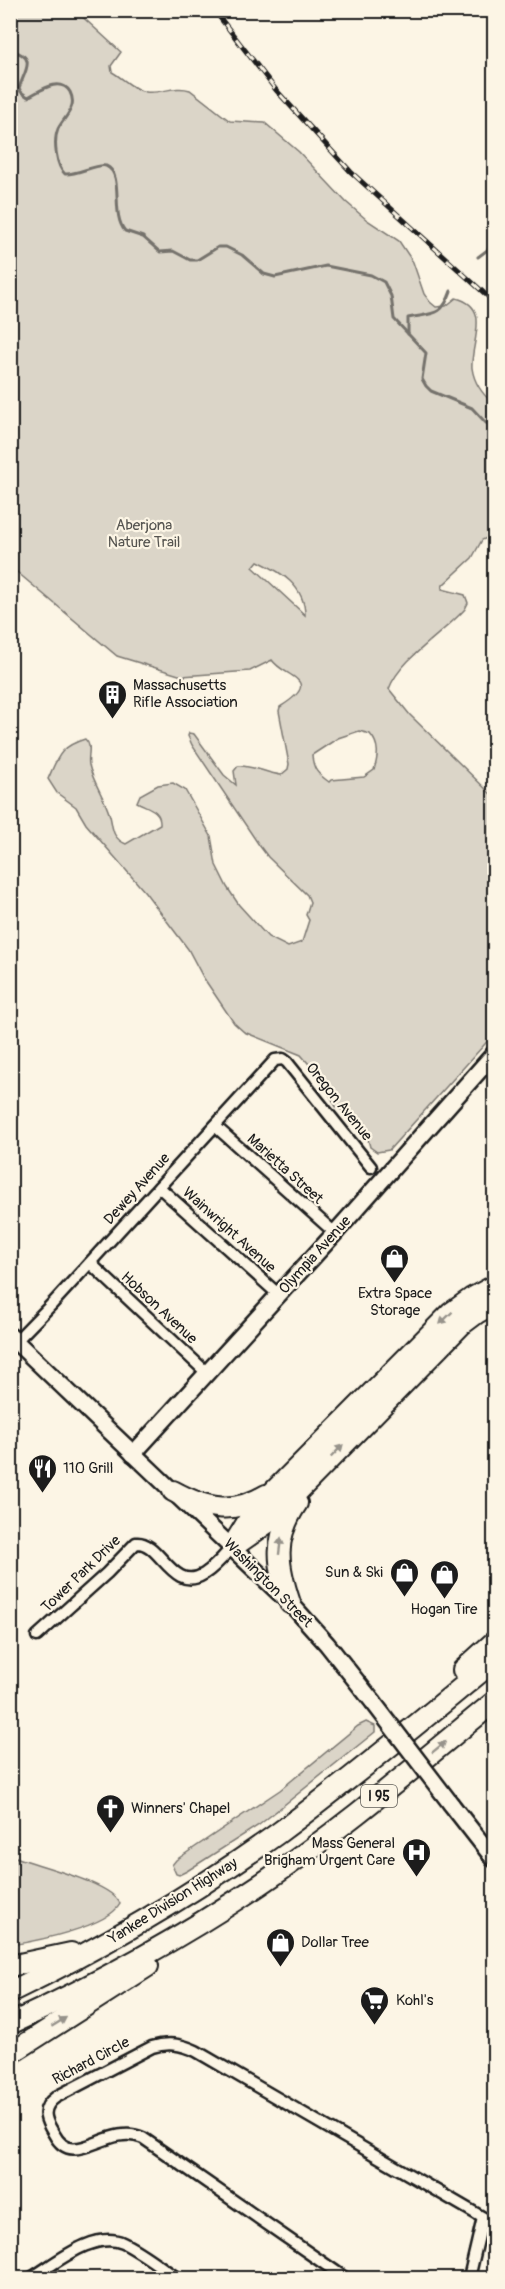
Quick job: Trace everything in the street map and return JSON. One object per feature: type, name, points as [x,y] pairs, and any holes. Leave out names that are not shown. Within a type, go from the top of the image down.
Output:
[{"type":"highway","points":[[232,1547],[253,1513],[451,1313],[472,1298],[495,1286]]},
{"type":"highway","points":[[232,1547],[267,1523],[461,1325],[477,1313],[495,1304]]},
{"type":"highway","points":[[290,1603],[279,1564],[280,1541],[290,1515],[319,1469]]},
{"type":"highway","points":[[173,1491],[206,1507],[224,1508],[252,1502],[276,1489]]},
{"type":"highway","points":[[331,1792],[416,1710],[495,1642]]},
{"type":"highway","name":"Yankee Division Highway","points":[[10,1992],[97,1947],[218,1874],[331,1792],[495,1661]]},
{"type":"highway","name":"Yankee Division Highway","points":[[10,2024],[107,1976],[260,1885],[355,1815],[495,1702]]},
{"type":"highway","points":[[10,2054],[165,1955],[260,1885]]},
{"type":"highway","points":[[10,1966],[97,1947]]},
{"type":"main road","name":"Olympia Avenue","points":[[133,1454],[495,1054]]},
{"type":"main road","name":"Washington Street","points":[[13,1338],[290,1603],[327,1644],[495,1859]]},
{"type":"street","name":"Dewey Avenue","points":[[13,1338],[90,1263],[273,1061],[281,1059]]},
{"type":"street","name":"Oregon Avenue","points":[[281,1059],[288,1063],[371,1167]]},
{"type":"street","name":"Marietta Street","points":[[215,1126],[334,1233]]},
{"type":"street","name":"Wainwright Avenue","points":[[159,1187],[279,1294]]},
{"type":"street","name":"Hobson Avenue","points":[[90,1263],[207,1373]]},
{"type":"street","name":"Tower Park Drive","points":[[37,1636],[101,1579],[136,1544],[146,1545],[176,1573],[190,1578],[207,1572],[232,1547]]},
{"type":"street","name":"Richard Circle","points":[[345,2278],[138,2136],[118,2134],[78,2149],[65,2148],[58,2142],[46,2120],[45,2113],[48,2103],[152,2047],[169,2044],[183,2045],[495,2224]]},
{"type":"street","points":[[469,2278],[483,2218]]},
{"type":"street","points":[[31,2278],[90,2243],[107,2240],[124,2244],[177,2278]]},
{"type":"green space","name":"Aberjona Nature Trail","points":[[10,11],[76,11],[121,52],[111,66],[112,72],[141,91],[157,92],[179,88],[190,90],[230,121],[265,123],[299,152],[346,202],[367,220],[399,241],[413,262],[424,294],[430,302],[436,307],[446,306],[456,298],[474,309],[477,318],[472,368],[480,388],[494,404],[494,535],[482,540],[472,558],[443,585],[442,589],[465,595],[468,603],[465,609],[412,657],[389,689],[410,715],[494,797],[494,1034],[389,1150],[377,1152],[370,1147],[365,1128],[353,1116],[336,1107],[322,1079],[301,1055],[244,1032],[234,1023],[203,977],[188,949],[145,892],[86,824],[76,807],[57,793],[48,779],[60,754],[76,742],[85,739],[89,745],[91,771],[107,807],[114,832],[118,840],[126,844],[160,824],[156,812],[137,802],[140,795],[158,785],[173,783],[185,790],[211,836],[216,865],[239,905],[268,937],[288,947],[302,942],[309,920],[306,915],[310,902],[307,895],[268,857],[259,845],[188,736],[189,733],[194,734],[224,775],[236,785],[234,771],[238,766],[281,775],[288,769],[289,764],[279,711],[280,707],[293,698],[299,690],[300,685],[297,680],[272,660],[250,671],[182,676],[117,656],[11,567]],"holes":[[[258,561],[290,581],[301,596],[305,615],[253,567]],[[359,731],[370,734],[377,747],[374,770],[364,777],[329,782],[317,771],[312,755],[338,738]]]},
{"type":"green space","points":[[366,1722],[375,1726],[375,1732],[259,1825],[187,1871],[176,1874],[172,1865],[176,1860],[280,1790],[358,1726]]},
{"type":"green space","points":[[10,1855],[88,1881],[103,1888],[120,1904],[101,1920],[86,1926],[70,1932],[11,1945]]},
{"type":"waterway","points":[[10,50],[19,53],[27,60],[19,88],[28,97],[55,85],[66,87],[70,92],[71,108],[56,134],[56,153],[59,165],[65,174],[102,166],[112,170],[115,177],[118,215],[125,231],[143,237],[160,252],[173,251],[190,260],[197,260],[218,247],[226,247],[242,255],[264,274],[275,277],[326,266],[371,275],[384,282],[391,296],[394,319],[426,353],[422,379],[426,386],[431,391],[472,408],[486,423],[494,425]]},
{"type":"waterway","points":[[478,257],[494,245]]},
{"type":"waterway","points":[[408,334],[408,318],[440,310],[451,291]]},
{"type":"railway","points":[[214,10],[276,90],[351,172],[494,302]]},
{"type":"place","name":"Massachusetts Rifle Association","points":[[112,720]]},
{"type":"place","name":"Extra Space Storage","points":[[395,1284]]},
{"type":"place","name":"110 Grill","points":[[42,1494]]},
{"type":"place","name":"Sun & Ski","points":[[404,1598]]},
{"type":"place","name":"Hogan Tire","points":[[444,1600]]},
{"type":"place","name":"Winners' Chapel","points":[[110,1834]]},
{"type":"place","name":"Mass General Brigham Urgent Care","points":[[416,1878]]},
{"type":"place","name":"Dollar Tree","points":[[280,1968]]},
{"type":"place","name":"Kohl's","points":[[375,2026]]}]
